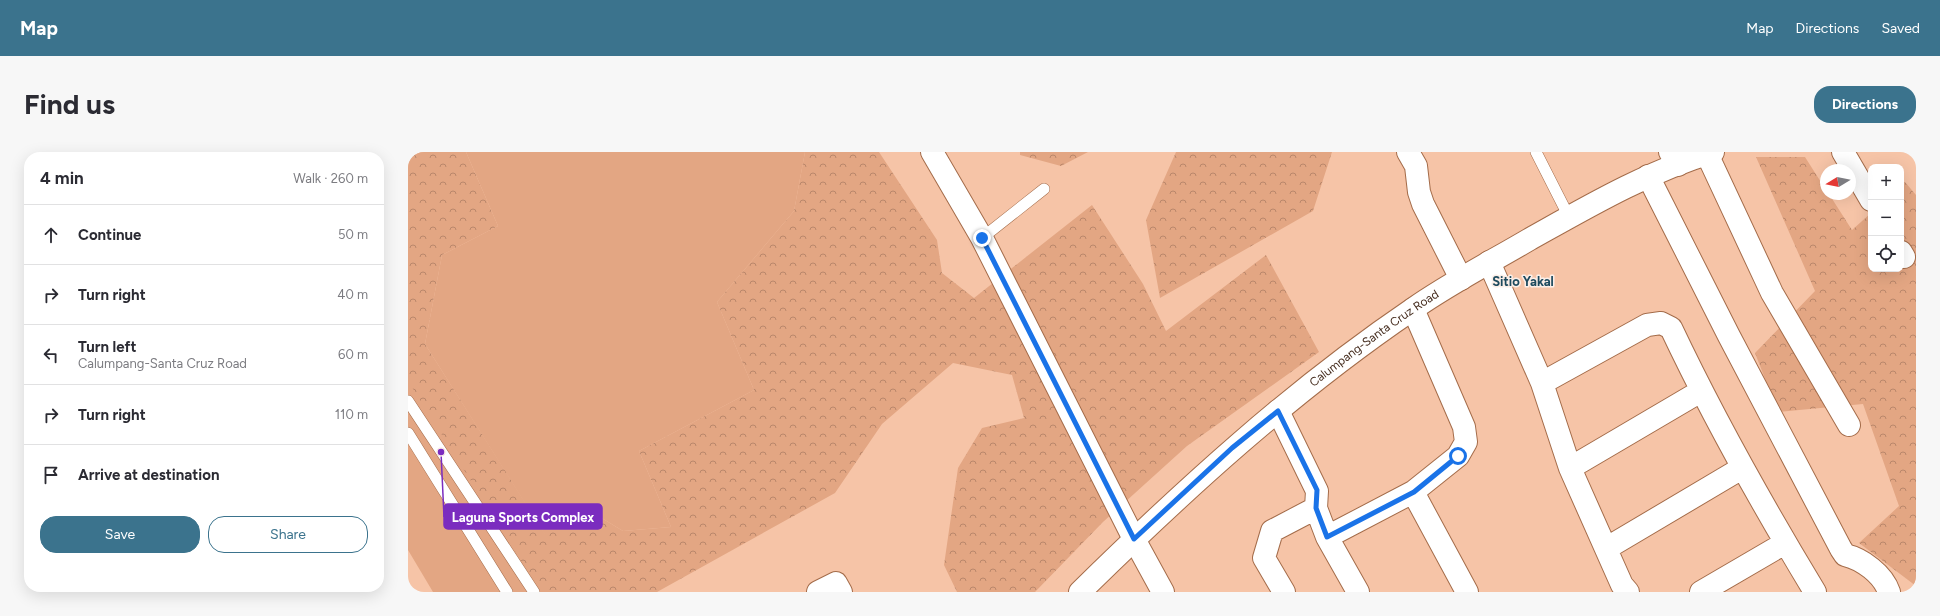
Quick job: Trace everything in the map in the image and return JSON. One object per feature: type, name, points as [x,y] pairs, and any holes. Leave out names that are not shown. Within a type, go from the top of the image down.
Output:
[{"type":"street","points":[[932,152],[982,238],[1134,539],[1163,592]]},
{"type":"street","points":[[1408,152],[1416,166],[1419,192],[1423,204],[1461,279]]},
{"type":"street","points":[[1843,152],[1868,195]]},
{"type":"street","points":[[1710,153],[1772,293],[1849,425]]},
{"type":"street","name":"Calumpang-Santa Cruz Road","points":[[1080,592],[1134,539],[1232,448],[1278,411],[1413,309],[1489,262],[1606,196],[1648,176],[1674,159],[1710,153]]},
{"type":"street","points":[[1648,176],[1733,343],[1841,549],[1845,555],[1854,557],[1874,571],[1886,584],[1888,592]]},
{"type":"street","points":[[1489,262],[1542,383],[1570,468],[1607,548],[1622,585],[1628,592]]},
{"type":"street","points":[[1327,537],[1414,492],[1458,456],[1466,442],[1464,427],[1413,309]]},
{"type":"street","points":[[1542,383],[1647,325],[1661,323],[1671,328],[1701,391],[1742,468],[1815,592]]},
{"type":"street","points":[[1570,468],[1701,391]]},
{"type":"street","points":[[1278,411],[1317,490],[1316,508],[1327,537],[1358,592]]},
{"type":"street","points":[[1607,548],[1742,468]]},
{"type":"street","points":[[1414,492],[1467,592]]},
{"type":"street","points":[[1284,592],[1264,558],[1272,530],[1316,508]]},
{"type":"street","points":[[1701,592],[1785,543]]},
{"type":"street","points":[[818,592],[836,583],[841,592]]},
{"type":"lane","points":[[1536,152],[1568,217]]},
{"type":"lane","points":[[982,238],[1044,189]]},
{"type":"lane","points":[[408,401],[534,592]]},
{"type":"lane","points":[[408,433],[507,592]]},
{"type":"green space","points":[[408,152],[466,152],[498,226],[442,255],[425,344],[545,534],[582,506],[623,531],[671,527],[639,451],[754,390],[717,302],[794,211],[805,152],[879,152],[937,240],[942,273],[974,298],[1092,205],[1143,284],[1166,331],[1266,255],[1319,352],[1187,446],[1103,522],[1035,592],[957,592],[944,565],[958,468],[982,428],[1024,418],[1012,375],[953,363],[882,424],[835,493],[657,592],[541,592],[408,381]]},
{"type":"green space","points":[[466,152],[805,152],[794,211],[717,302],[754,390],[639,451],[671,527],[623,531],[582,506],[545,535],[425,344],[442,255],[498,226]]},
{"type":"green space","points":[[1020,152],[1088,152],[1061,166],[1020,155]]},
{"type":"green space","points":[[1176,152],[1332,152],[1313,211],[1160,298],[1146,220]]},
{"type":"green space","points":[[1756,157],[1805,157],[1820,181],[1820,200],[1833,200],[1852,230],[1868,216],[1868,272],[1904,272],[1905,182],[1916,195],[1916,586],[1859,543],[1899,506],[1863,404],[1778,412],[1755,353],[1815,291]]},
{"type":"green space","points":[[408,354],[568,592],[433,592],[408,550]]},
{"type":"place","name":"Laguna Sports Complex","points":[[441,452]]},
{"type":"district","name":"Sitio Yakal","points":[[1523,281]]},
{"type":"route","points":[[982,238],[1134,539],[1232,448],[1278,411],[1317,490],[1316,508],[1327,537],[1414,492],[1458,456]]}]
